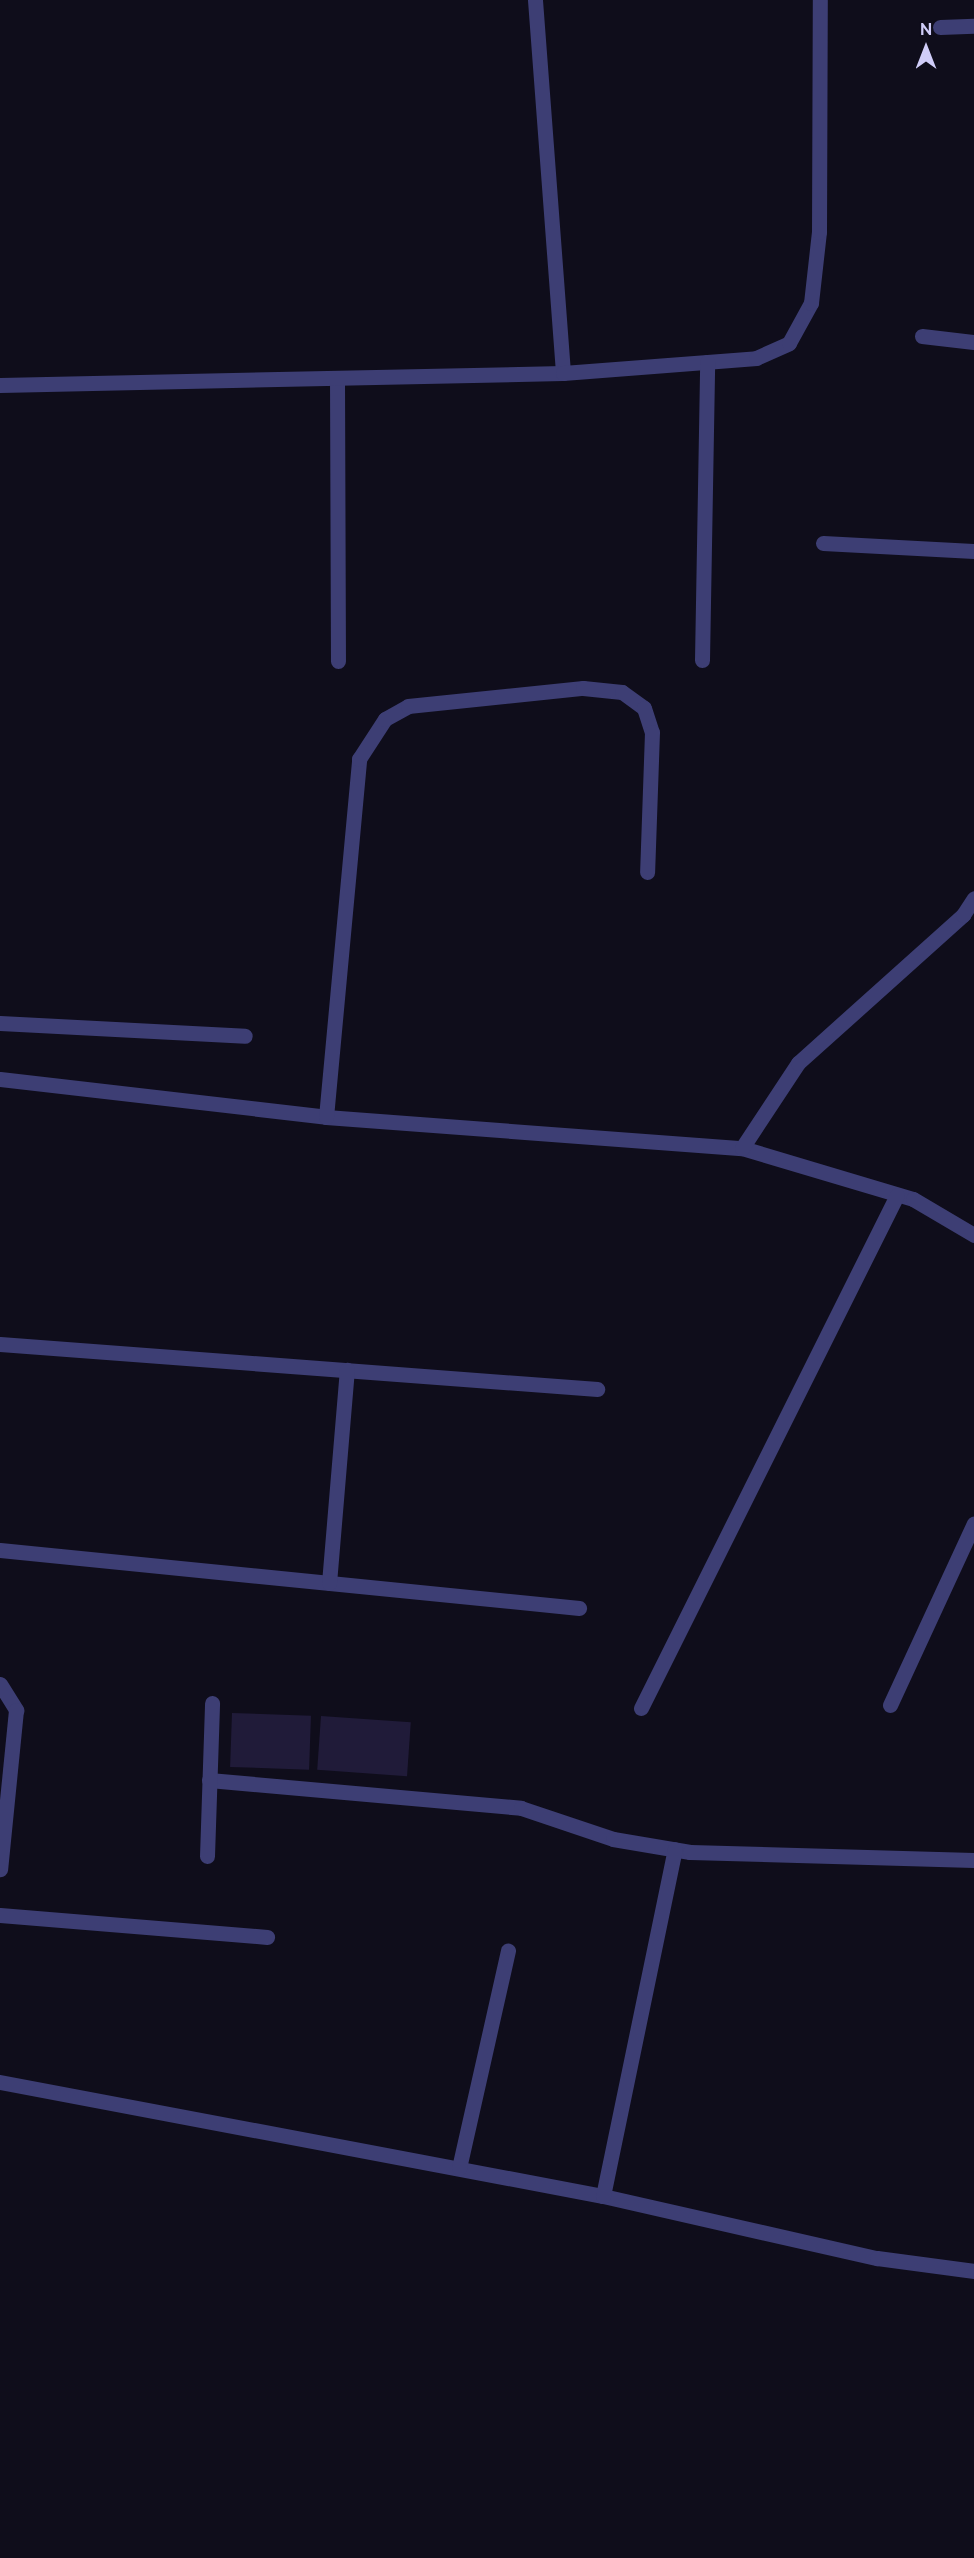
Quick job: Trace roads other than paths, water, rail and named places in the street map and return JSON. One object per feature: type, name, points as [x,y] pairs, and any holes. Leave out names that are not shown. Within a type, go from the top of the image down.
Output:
[{"type":"street","points":[[535,0],[563,374]]},
{"type":"street","points":[[0,385],[563,374],[756,358],[789,343],[811,303],[819,232],[820,0]]},
{"type":"street","points":[[940,27],[974,26]]},
{"type":"street","points":[[922,336],[974,342]]},
{"type":"street","points":[[702,660],[707,362]]},
{"type":"street","points":[[337,379],[338,661]]},
{"type":"street","points":[[823,543],[974,551]]},
{"type":"street","points":[[326,1117],[360,759],[385,719],[408,706],[583,688],[622,692],[644,708],[652,732],[647,872]]},
{"type":"street","points":[[742,1148],[798,1063],[963,915],[974,898]]},
{"type":"street","points":[[0,1023],[245,1036]]},
{"type":"street","points":[[0,1079],[326,1117],[742,1148],[897,1195],[974,1235]]},
{"type":"street","points":[[641,1708],[897,1195]]},
{"type":"street","points":[[0,1344],[597,1389]]},
{"type":"street","points":[[329,1583],[347,1370]]},
{"type":"street","points":[[890,1705],[974,1522]]},
{"type":"street","points":[[0,1550],[579,1608]]},
{"type":"street","points":[[0,1684],[16,1710],[0,1869]]},
{"type":"street","points":[[207,1856],[212,1703]]},
{"type":"street","points":[[209,1780],[521,1808],[612,1839],[675,1849],[974,1860]]},
{"type":"street","points":[[603,2196],[675,1849]]},
{"type":"street","points":[[0,1916],[267,1937]]},
{"type":"street","points":[[459,2168],[508,1950]]},
{"type":"street","points":[[0,2082],[603,2196],[877,2258],[974,2271]]}]
